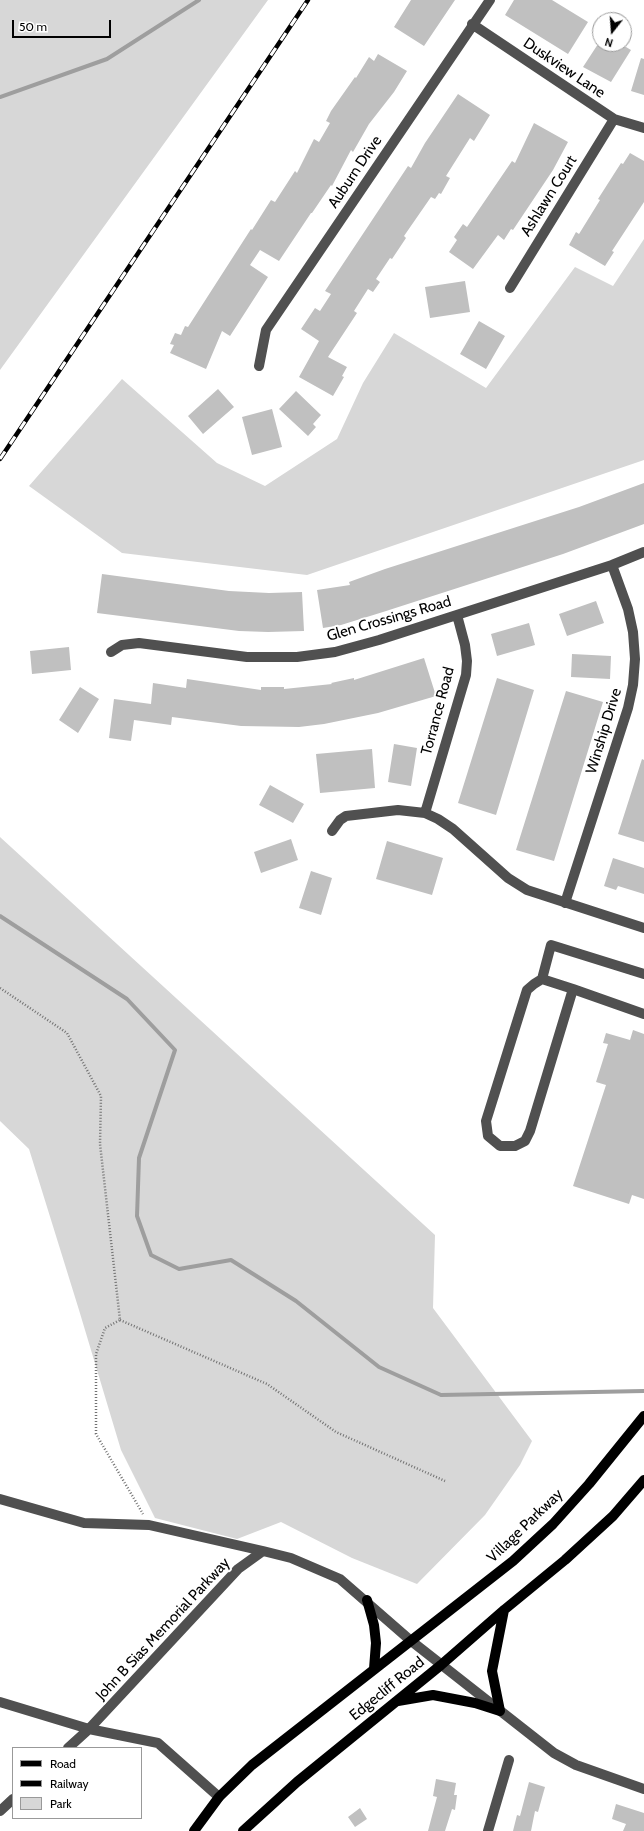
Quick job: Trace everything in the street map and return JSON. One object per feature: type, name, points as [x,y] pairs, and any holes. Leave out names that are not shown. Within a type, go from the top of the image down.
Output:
[{"type":"main road","name":"Village Parkway","points":[[410,1640],[449,1612],[513,1561],[553,1524],[589,1484],[644,1416]]},
{"type":"main road","points":[[441,1665],[504,1610],[565,1560],[613,1516],[644,1480]]},
{"type":"main road","points":[[367,1600],[374,1625],[376,1643],[374,1669]]},
{"type":"main road","points":[[396,1701],[433,1695],[475,1703],[500,1711],[492,1671],[504,1610]]},
{"type":"main road","name":"Edgecliff Road","points":[[194,1831],[219,1797],[252,1765],[410,1640]]},
{"type":"main road","name":"Edgecliff Road","points":[[248,1829],[297,1782],[441,1665]]},
{"type":"street","name":"Auburn Drive","points":[[259,366],[266,330],[472,24],[490,0]]},
{"type":"street","name":"Duskview Lane","points":[[472,24],[614,119],[644,128]]},
{"type":"street","name":"Ashlawn Court","points":[[510,288],[614,119]]},
{"type":"street","name":"Glen Crossings Road","points":[[111,652],[122,645],[139,643],[247,656],[297,656],[335,652],[379,640],[612,565],[644,552]]},
{"type":"street","name":"Winship Drive","points":[[565,903],[628,708],[633,685],[635,659],[633,632],[628,609],[612,565]]},
{"type":"street","name":"Torrance Road","points":[[425,814],[466,675],[467,661],[457,615]]},
{"type":"street","points":[[332,831],[340,820],[346,816],[398,810],[425,814],[438,819],[454,829],[518,886],[565,903],[644,928]]},
{"type":"street","points":[[573,989],[530,1131],[525,1141],[515,1146],[500,1146],[488,1136],[486,1121],[527,990],[542,979],[551,945],[644,974]]},
{"type":"street","points":[[542,979],[644,1014]]},
{"type":"street","points":[[0,1499],[84,1523],[149,1525],[291,1558],[340,1579],[367,1600],[410,1640],[441,1665]]},
{"type":"street","name":"John B Sias Memorial Parkway","points":[[69,1747],[89,1729],[238,1569],[263,1551]]},
{"type":"street","name":"Edgecliff Road","points":[[441,1665],[554,1753],[576,1765],[644,1789]]},
{"type":"street","points":[[0,1702],[89,1729],[158,1743],[219,1797]]},
{"type":"street","points":[[488,1831],[509,1760]]},
{"type":"street","points":[[0,1811],[12,1800]]},
{"type":"path","points":[[0,988],[67,1033],[101,1096],[100,1144],[120,1320]]},
{"type":"path","points":[[120,1320],[267,1384],[336,1432],[445,1481]]},
{"type":"path","points":[[120,1320],[105,1328],[96,1354],[96,1434],[149,1525]]},
{"type":"green space","points":[[0,0],[268,0],[0,370]]},
{"type":"green space","points":[[644,239],[644,460],[307,575],[122,553],[29,486],[122,379],[217,463],[265,486],[337,439],[363,383],[394,333],[486,388],[575,267],[613,286]]},
{"type":"green space","points":[[0,837],[435,1235],[433,1308],[532,1441],[520,1465],[485,1515],[417,1584],[352,1558],[281,1522],[237,1539],[155,1518],[121,1450],[29,1149],[0,1121]]},
{"type":"building","points":[[411,0],[455,0],[424,46],[394,27]]},
{"type":"building","points":[[514,0],[552,0],[588,22],[568,54],[505,15]]},
{"type":"building","points":[[593,52],[630,52],[611,82],[583,67]]},
{"type":"building","points":[[378,54],[407,71],[394,92],[369,124],[353,152],[351,150],[332,186],[331,185],[311,213],[279,261],[260,250],[250,265],[268,277],[230,336],[222,331],[206,369],[170,353],[174,345],[170,344],[175,333],[181,335],[185,326],[188,327],[271,200],[275,202],[295,171],[297,173],[314,139],[319,142],[330,123],[326,121],[331,111],[355,77],[356,78],[369,57],[374,61]]},
{"type":"building","points":[[641,58],[644,59],[644,95],[631,91]]},
{"type":"building","points":[[458,94],[490,115],[474,141],[470,138],[446,176],[450,178],[441,194],[439,193],[435,199],[431,197],[404,236],[406,238],[376,279],[380,282],[373,292],[368,289],[354,311],[357,313],[328,357],[347,367],[342,376],[344,377],[333,396],[299,377],[319,341],[301,329],[315,308],[320,311],[331,294],[325,291],[408,166],[411,168],[425,143]]},
{"type":"building","points":[[534,123],[568,142],[553,170],[513,230],[511,229],[504,240],[498,235],[473,269],[449,252],[457,240],[454,237],[463,224],[467,227],[512,161],[515,163]]},
{"type":"building","points":[[630,153],[644,161],[644,202],[612,251],[614,252],[605,266],[569,245],[576,232],[579,234],[600,200],[598,199],[621,163],[623,164]]},
{"type":"building","points":[[465,281],[470,312],[430,318],[425,287]]},
{"type":"building","points":[[479,321],[505,336],[486,369],[460,354]]},
{"type":"building","points":[[218,389],[234,407],[203,434],[188,416]]},
{"type":"building","points":[[296,391],[321,415],[313,424],[316,427],[308,436],[279,409]]},
{"type":"building","points":[[272,409],[282,447],[252,455],[242,417]]},
{"type":"building","points":[[644,483],[644,524],[563,554],[341,625],[323,628],[317,590],[350,585],[349,582],[385,569],[579,507]]},
{"type":"building","points":[[102,574],[229,591],[269,593],[302,592],[304,631],[239,631],[97,613]]},
{"type":"building","points":[[596,601],[604,623],[567,636],[559,614]]},
{"type":"building","points":[[529,623],[535,645],[497,656],[491,634]]},
{"type":"building","points":[[69,647],[71,670],[32,674],[30,651]]},
{"type":"building","points":[[572,654],[611,656],[610,679],[571,677]]},
{"type":"building","points":[[424,658],[436,696],[378,713],[324,724],[299,727],[241,726],[172,717],[171,725],[134,720],[131,741],[109,738],[114,699],[151,704],[153,683],[186,688],[187,679],[261,690],[261,687],[284,687],[284,689],[332,684],[331,683],[354,678],[354,680]]},
{"type":"building","points":[[497,678],[534,690],[496,815],[458,803]]},
{"type":"building","points":[[80,687],[99,699],[78,733],[59,720]]},
{"type":"building","points":[[566,691],[603,702],[554,861],[516,850]]},
{"type":"building","points":[[394,744],[417,748],[411,786],[388,782]]},
{"type":"building","points":[[372,749],[375,788],[320,793],[316,754]]},
{"type":"building","points":[[642,759],[644,760],[644,842],[618,834]]},
{"type":"building","points":[[270,785],[304,804],[293,823],[259,805]]},
{"type":"building","points":[[291,839],[298,860],[261,873],[254,852]]},
{"type":"building","points":[[387,841],[443,858],[432,895],[376,879]]},
{"type":"building","points":[[613,858],[644,868],[644,894],[618,886],[616,890],[604,886]]},
{"type":"building","points":[[311,871],[332,878],[321,915],[299,908]]},
{"type":"building","points":[[633,1030],[644,1034],[644,1199],[632,1195],[629,1204],[573,1186],[606,1085],[596,1082],[608,1044],[603,1043],[606,1033],[630,1040]]},
{"type":"building","points":[[436,1779],[456,1783],[454,1795],[457,1795],[455,1810],[452,1809],[445,1831],[428,1831],[437,1797],[433,1796]]},
{"type":"building","points":[[529,1782],[545,1787],[538,1812],[535,1811],[531,1831],[513,1831],[517,1815],[520,1816]]},
{"type":"building","points":[[616,1804],[644,1813],[644,1831],[623,1831],[626,1824],[612,1819]]},
{"type":"building","points":[[360,1808],[367,1819],[355,1827],[348,1817]]},
{"type":"waterway","points":[[0,97],[107,59],[199,0]]},
{"type":"waterway","points":[[0,916],[127,999],[175,1050],[139,1158],[137,1216],[151,1255],[179,1269],[231,1260],[296,1301],[379,1367],[441,1395],[644,1391]]},
{"type":"railway","points":[[0,459],[308,0]]}]
